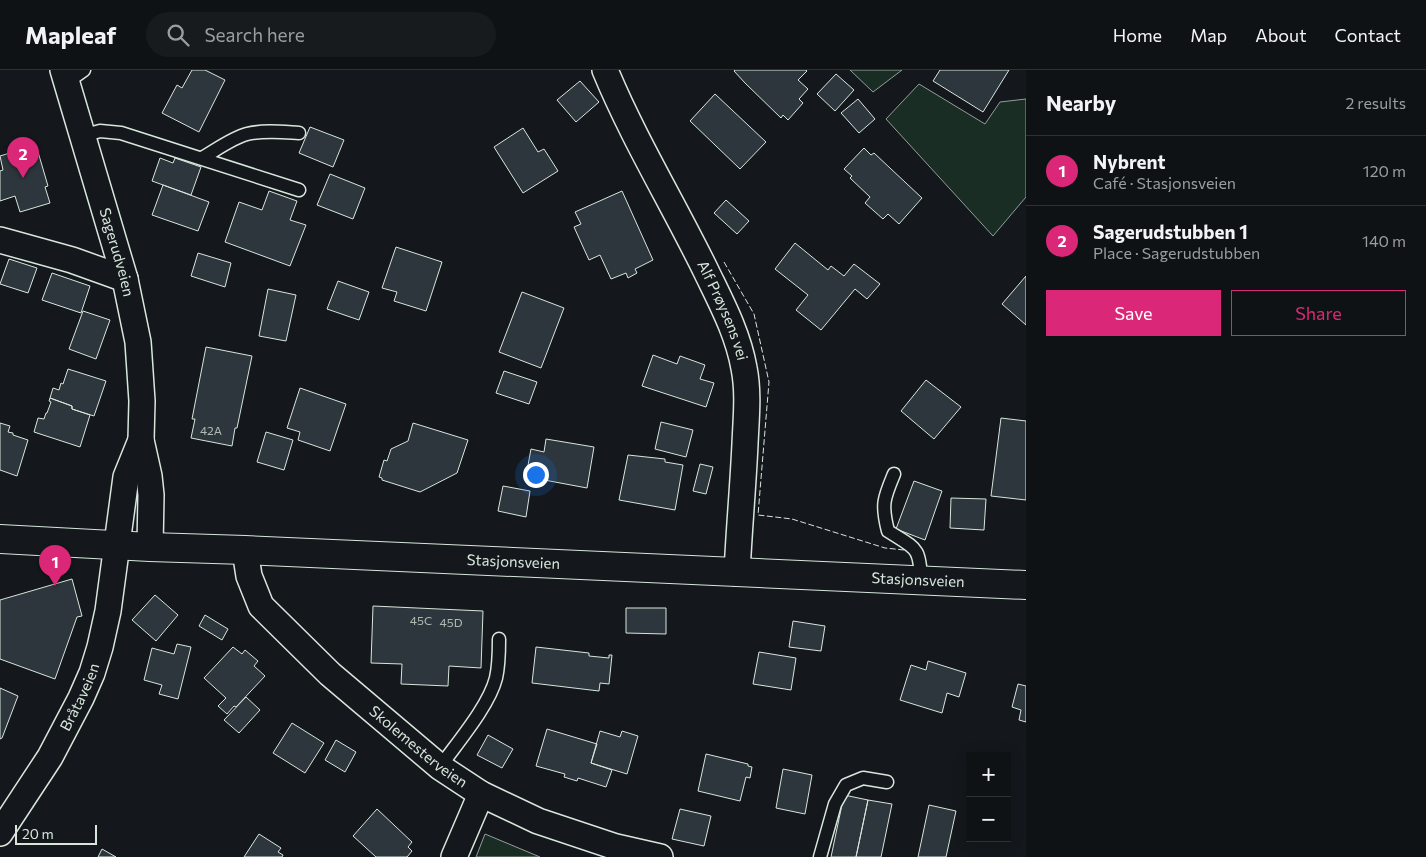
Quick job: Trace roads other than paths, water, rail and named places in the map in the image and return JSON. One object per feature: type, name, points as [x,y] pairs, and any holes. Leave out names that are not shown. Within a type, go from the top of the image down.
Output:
[{"type":"main road","name":"Stasjonsveien","points":[[0,539],[117,546],[246,550],[1026,586]]},
{"type":"street","name":"Alf Prøysens vei","points":[[605,70],[626,116],[703,265],[733,327],[740,348],[747,392],[737,572]]},
{"type":"street","name":"Sagerudveien","points":[[71,74],[82,136],[125,279],[138,342],[142,401],[141,440],[151,495],[150,547]]},
{"type":"street","points":[[0,240],[72,260],[125,279]]},
{"type":"street","name":"Sagerudveien","points":[[117,546],[126,477],[141,440]]},
{"type":"street","name":"Bråtaveien","points":[[0,833],[50,757],[82,698],[100,647],[108,611],[117,546]]},
{"type":"street","name":"Skolemesterveien","points":[[246,550],[249,576],[261,606],[330,674],[440,767],[481,794],[538,821],[615,852],[660,857]]},
{"type":"street","points":[[454,857],[481,794]]},
{"type":"lane","points":[[82,136],[110,130],[299,190]]},
{"type":"lane","points":[[202,158],[247,134],[299,133]]},
{"type":"lane","points":[[894,474],[884,498],[884,518],[888,531],[916,549],[921,561],[921,581]]},
{"type":"lane","points":[[440,767],[491,692],[497,673],[500,639]]},
{"type":"lane","points":[[820,857],[835,804],[846,785],[863,778],[887,782]]},
{"type":"place","name":"Sagerudstubben 1","points":[[23,178]]},
{"type":"place","name":"Nybrent","points":[[55,586]]}]
